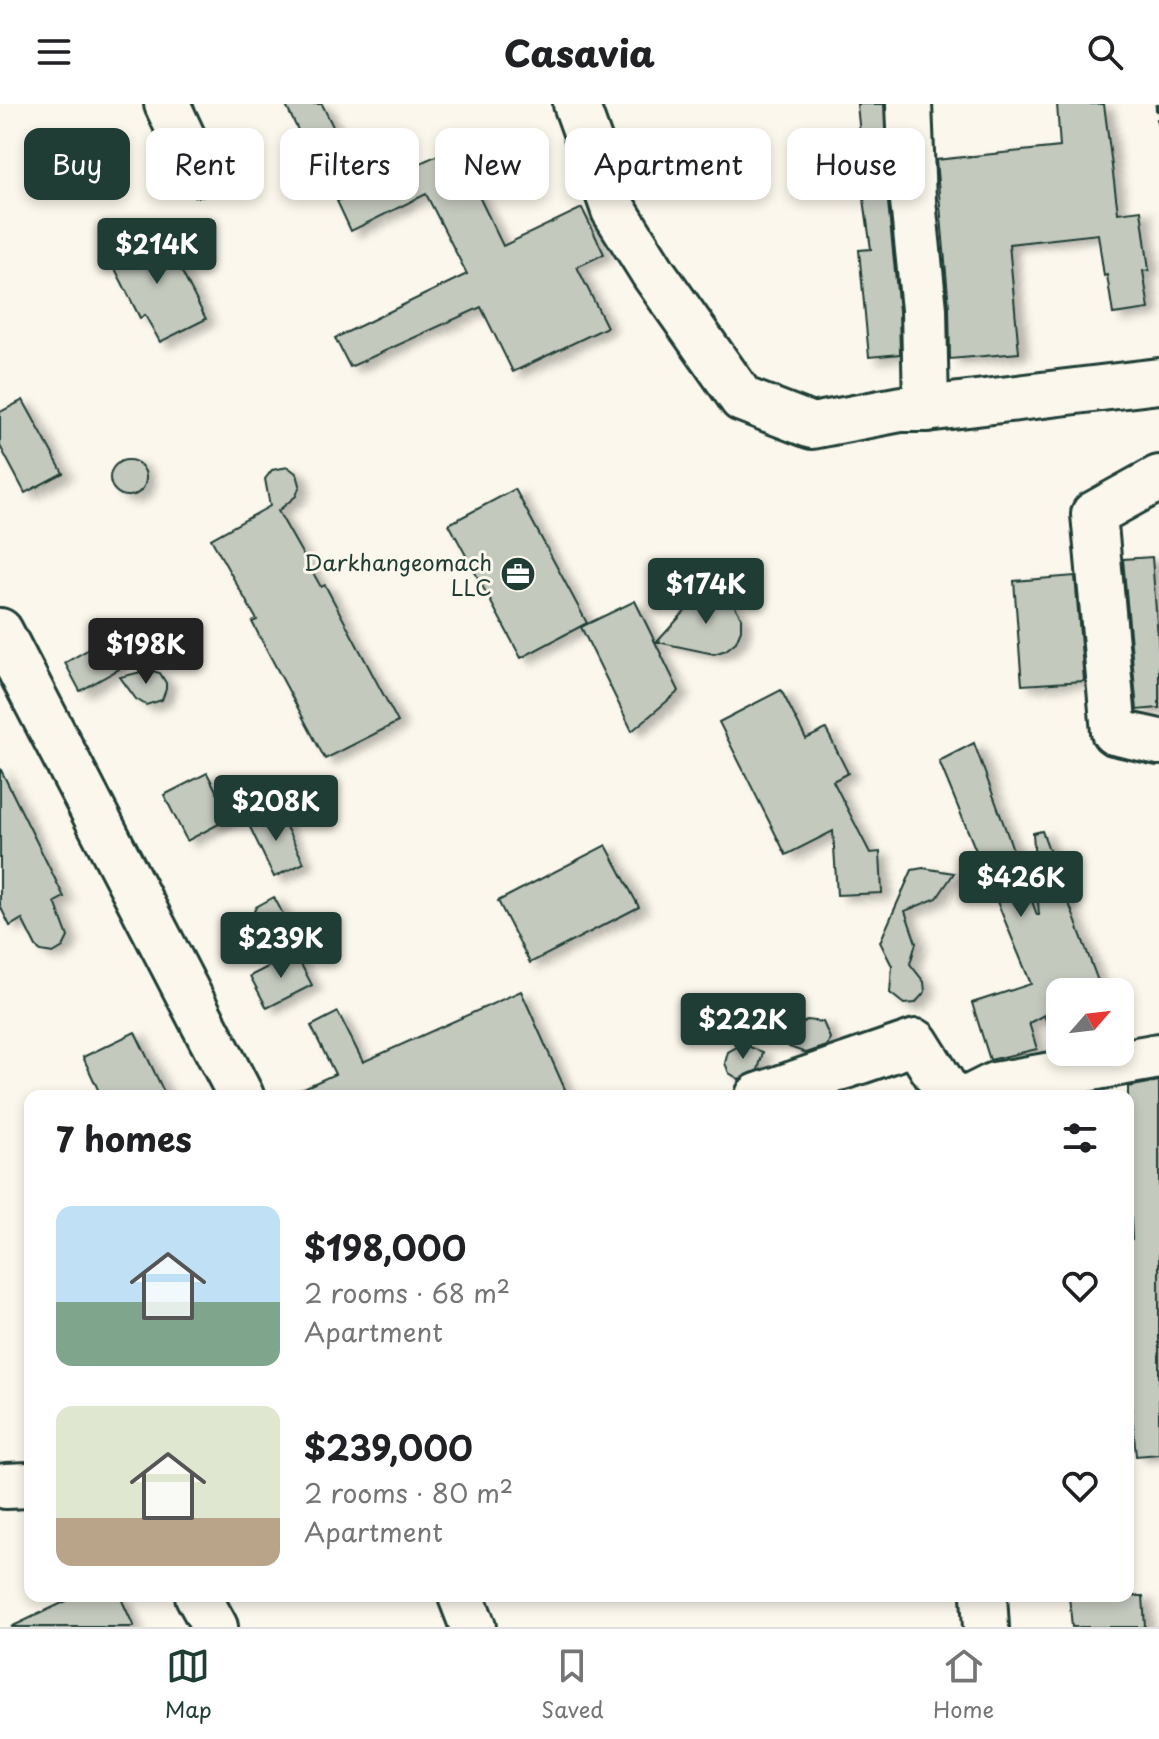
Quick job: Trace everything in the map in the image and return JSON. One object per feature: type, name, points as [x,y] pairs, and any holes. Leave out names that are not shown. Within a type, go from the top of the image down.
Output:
[{"type":"street","points":[[167,104],[178,128]]},
{"type":"street","points":[[576,104],[614,210],[654,274],[742,399],[812,426],[901,409],[926,409],[1159,381]]},
{"type":"street","points":[[909,104],[913,201],[924,309],[926,409]]},
{"type":"street","points":[[1159,478],[1094,514],[1114,732],[1159,742]]},
{"type":"street","points":[[0,631],[238,1090]]},
{"type":"street","points":[[776,1090],[916,1042],[946,1090]]},
{"type":"street","points":[[985,1090],[995,1085],[1159,1056]]},
{"type":"street","points":[[201,1602],[215,1627]]},
{"type":"street","points":[[463,1602],[473,1627]]},
{"type":"street","points":[[984,1602],[986,1627]]},
{"type":"path","points":[[1157,104],[1159,126]]},
{"type":"building","points":[[285,104],[322,104],[334,128],[297,128]]},
{"type":"building","points":[[857,104],[884,104],[885,128],[859,128]]},
{"type":"building","points":[[1057,104],[1104,104],[1118,213],[1141,210],[1149,270],[1143,271],[1149,309],[1113,314],[1098,234],[1009,244],[1019,353],[950,359],[949,306],[936,160],[1060,147]]},
{"type":"building","points":[[435,156],[435,200],[481,200],[503,246],[582,208],[604,254],[577,267],[607,327],[513,372],[481,307],[350,367],[335,338],[467,274],[426,194],[419,197],[419,163]]},
{"type":"building","points":[[339,200],[414,200],[351,231]]},
{"type":"building","points":[[864,200],[888,200],[900,354],[869,357],[859,250],[871,249]]},
{"type":"building","points":[[160,229],[206,319],[160,342],[145,315],[140,318],[108,255]]},
{"type":"building","points":[[23,400],[63,473],[25,493],[0,446],[0,412]]},
{"type":"building","points":[[128,460],[140,466],[146,478],[140,490],[128,496],[116,490],[110,478],[116,466]]},
{"type":"building","points":[[288,467],[297,474],[300,485],[296,496],[278,511],[321,587],[325,585],[398,722],[325,759],[252,622],[257,620],[211,539],[270,506],[265,479],[272,470]]},
{"type":"building","name":"Darkhangeomach LLC","points":[[515,489],[587,623],[521,658],[449,524]]},
{"type":"building","points":[[1152,557],[1159,652],[1159,708],[1137,710],[1123,559]]},
{"type":"building","points":[[1075,576],[1084,681],[1022,685],[1014,581]]},
{"type":"building","points":[[709,595],[723,597],[734,605],[741,617],[741,630],[736,642],[714,654],[657,642],[695,600]]},
{"type":"building","points":[[635,601],[679,691],[632,731],[581,627]]},
{"type":"building","points":[[103,641],[119,669],[80,691],[65,663]]},
{"type":"building","points":[[149,670],[160,673],[166,689],[162,700],[146,705],[136,699],[120,677]]},
{"type":"building","points":[[781,690],[806,739],[826,729],[848,773],[833,781],[870,853],[880,852],[882,893],[837,895],[833,831],[786,855],[719,722]]},
{"type":"building","points":[[974,743],[1037,915],[1033,833],[1042,831],[1097,978],[1046,978],[1046,1020],[1044,1015],[1029,1023],[1037,1049],[990,1060],[972,1003],[1031,984],[939,761]]},
{"type":"building","points":[[0,768],[64,897],[55,902],[68,937],[63,947],[53,953],[36,947],[22,919],[10,926],[0,906]]},
{"type":"building","points":[[207,773],[230,818],[187,841],[164,795]]},
{"type":"building","points":[[277,809],[304,863],[274,877],[248,823]]},
{"type":"building","points":[[606,845],[639,907],[530,963],[498,901]]},
{"type":"building","points":[[923,868],[954,873],[937,898],[905,911],[916,943],[910,964],[924,982],[925,992],[915,1003],[904,1004],[890,993],[892,966],[880,942],[912,870]]},
{"type":"building","points":[[274,897],[284,916],[285,957],[253,932],[249,922],[256,907]]},
{"type":"building","points":[[295,953],[312,985],[267,1008],[250,976]]},
{"type":"building","points":[[521,991],[565,1090],[299,1090],[335,1074],[311,1026],[338,1012],[363,1062]]},
{"type":"building","points":[[807,1020],[823,1022],[830,1038],[827,1046],[806,1053],[789,1047],[797,1027]]},
{"type":"building","points":[[135,1032],[163,1090],[98,1090],[83,1057]]},
{"type":"building","points":[[742,1044],[763,1052],[758,1070],[739,1079],[729,1073],[725,1063],[728,1052]]},
{"type":"building","points":[[1159,1081],[1159,1454],[1136,1456],[1134,1090],[1128,1090],[1128,1087]]},
{"type":"building","points":[[1134,1596],[1143,1596],[1145,1627],[1072,1627],[1070,1602],[1134,1602]]},
{"type":"building","points":[[64,1602],[123,1602],[134,1627],[11,1627]]},
{"type":"place","name":"Darkhangeomach LLC","points":[[518,574]]}]
